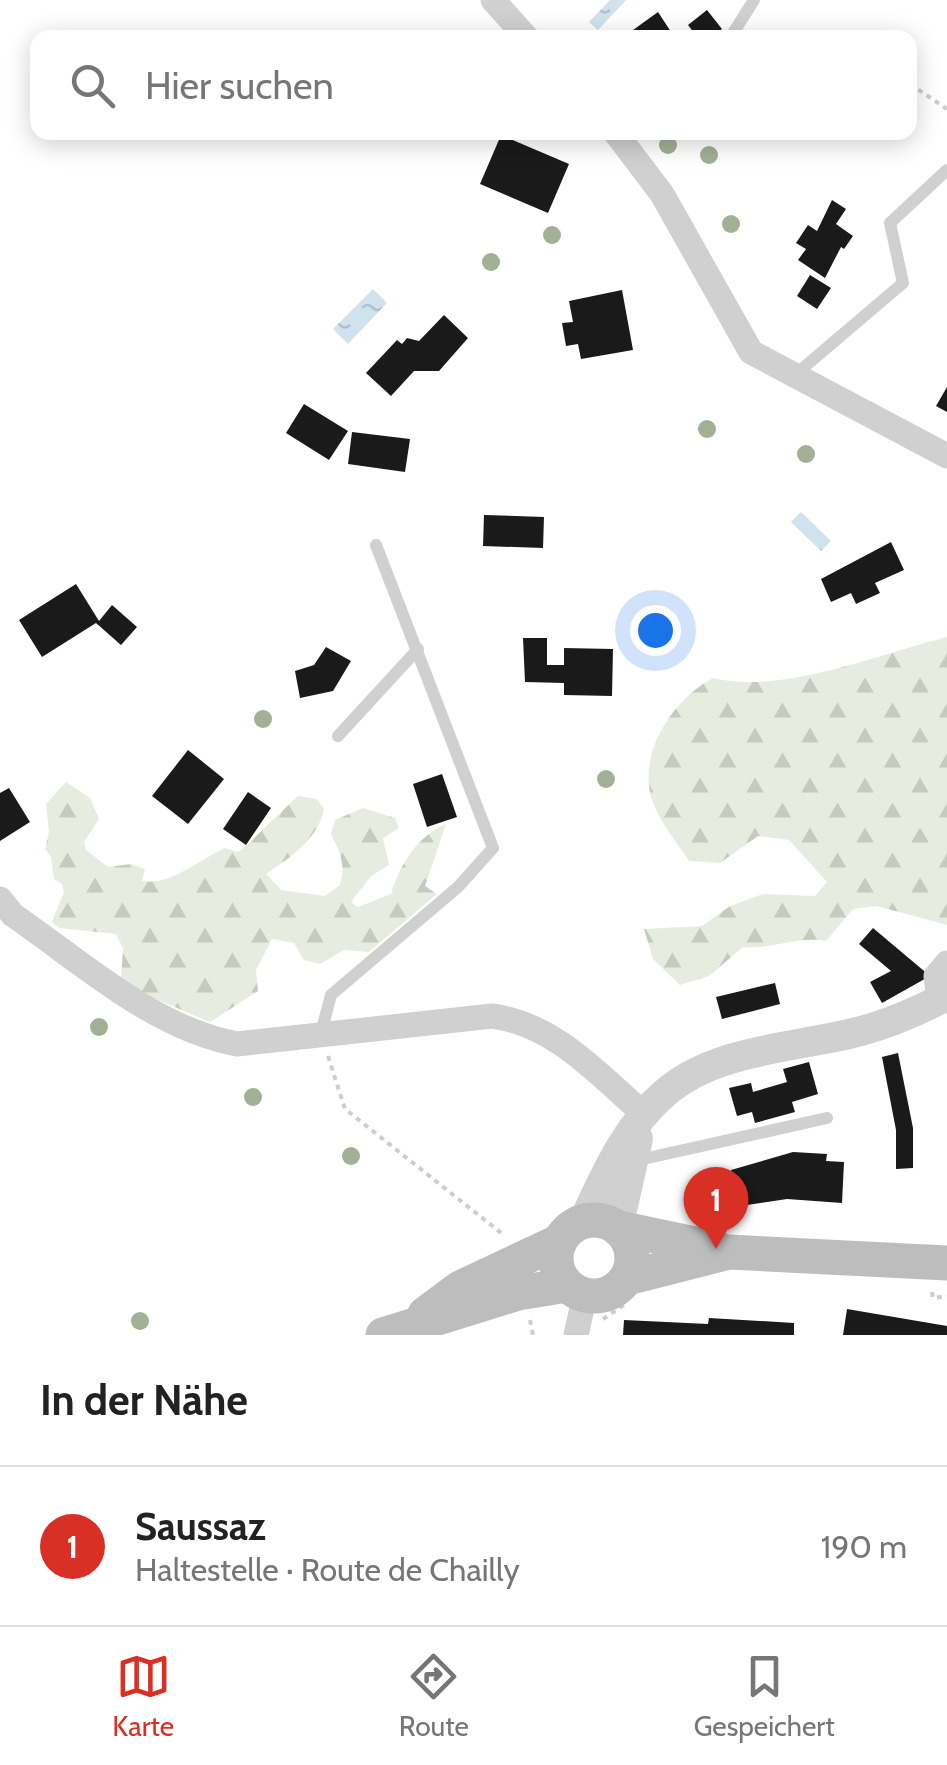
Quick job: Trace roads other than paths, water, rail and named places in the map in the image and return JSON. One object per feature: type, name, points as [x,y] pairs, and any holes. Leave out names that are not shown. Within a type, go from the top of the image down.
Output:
[{"type":"main road","points":[[396,1331],[460,1288],[571,1232],[605,1221],[618,1228],[729,1252],[939,1275]]},
{"type":"main road","points":[[618,1228],[631,1248],[627,1278]]},
{"type":"main road","points":[[571,1232],[557,1269],[576,1290]]},
{"type":"main road","points":[[396,1331],[518,1293],[610,1293],[627,1278],[729,1252]]},
{"type":"street","points":[[494,0],[520,30]]},
{"type":"street","points":[[621,140],[662,194],[751,352],[947,456]]},
{"type":"street","points":[[0,900],[13,916],[159,1016],[197,1036],[237,1044],[321,1032],[492,1016],[513,1018],[551,1035],[646,1114]]},
{"type":"street","points":[[571,1232],[615,1153],[646,1114],[685,1078],[721,1063],[864,1031],[943,998],[936,976],[947,963]]},
{"type":"street","points":[[618,1228],[630,1162],[646,1114]]},
{"type":"street","points":[[576,1290],[576,1335]]},
{"type":"lane","points":[[735,30],[754,0]]},
{"type":"lane","points":[[796,374],[903,283],[890,223],[947,170]]},
{"type":"lane","points":[[321,1032],[331,994],[458,887],[493,848],[376,545]]},
{"type":"lane","points":[[338,736],[418,649]]},
{"type":"lane","points":[[630,1162],[826,1118]]},
{"type":"water","points":[[610,0],[626,0],[598,30],[589,22]]},
{"type":"water","points":[[373,289],[387,303],[348,344],[333,329]]},
{"type":"water","points":[[801,512],[831,541],[821,551],[791,522]]},
{"type":"place","name":"Saussaz","points":[[716,1249]]}]
